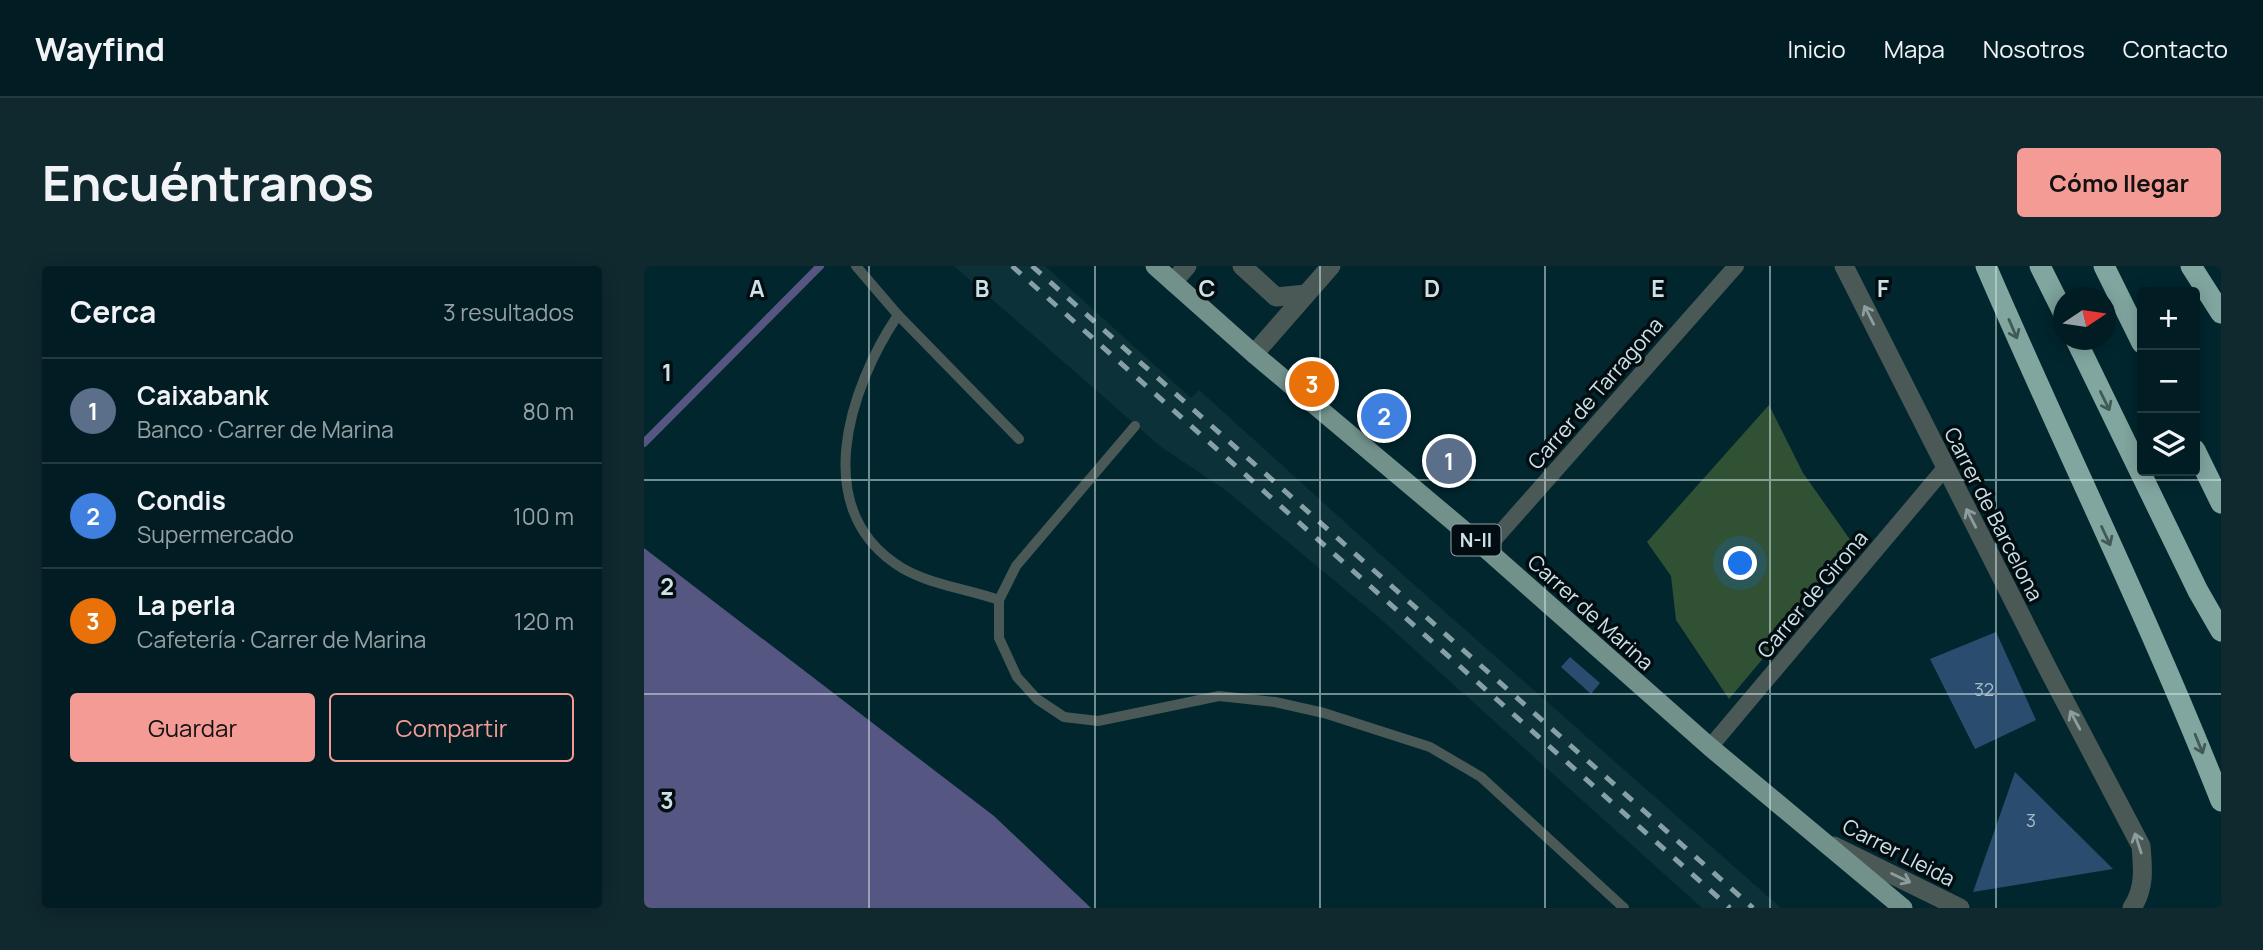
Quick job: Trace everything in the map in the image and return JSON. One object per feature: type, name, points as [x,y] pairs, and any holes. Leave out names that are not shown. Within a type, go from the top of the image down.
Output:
[{"type":"highway","points":[[1986,266],[2080,481],[2150,631],[2221,801]]},
{"type":"highway","points":[[2040,266],[2053,293]]},
{"type":"highway","points":[[2104,266],[2137,333]]},
{"type":"highway","points":[[2191,266],[2221,313]]},
{"type":"highway","points":[[2081,350],[2198,591],[2221,631]]},
{"type":"highway","points":[[2200,460],[2221,503]]},
{"type":"main road","name":"Carrer de Marina","points":[[1155,266],[1254,354],[1486,548],[1710,747],[1903,908]]},
{"type":"street","points":[[1173,282],[1187,266]]},
{"type":"street","points":[[1242,266],[1276,297],[1306,294]]},
{"type":"street","points":[[1254,354],[1331,266]]},
{"type":"street","name":"Carrer de Tarragona","points":[[1486,548],[1735,266]]},
{"type":"street","name":"Carrer de Barcelona","points":[[1844,266],[1945,468],[2141,846],[2141,895],[2133,908]]},
{"type":"street","name":"Carrer de Girona","points":[[1710,747],[1945,468]]},
{"type":"street","name":"Carrer Lleida","points":[[1818,836],[1960,908]]},
{"type":"lane","points":[[856,266],[898,315],[1018,439]]},
{"type":"lane","points":[[898,315],[875,350],[857,390],[847,437],[849,494],[862,533],[901,567],[928,579],[999,600]]},
{"type":"lane","points":[[1135,426],[1016,566],[999,600],[999,638],[1017,677],[1037,699],[1064,717],[1098,721],[1219,696],[1275,702],[1324,713],[1430,747],[1481,777],[1624,908]]},
{"type":"shaded area","points":[[954,266],[1045,266],[1191,398],[1199,390],[1411,582],[1781,908],[1702,908],[1376,615],[1224,489],[1161,447]]},
{"type":"green space","points":[[1769,405],[1803,473],[1856,548],[1729,699],[1676,620],[1671,576],[1647,542]]},
{"type":"water","points":[[644,548],[994,816],[1091,908],[644,908]]},
{"type":"building","points":[[1996,632],[2036,720],[1975,749],[1930,659]]},
{"type":"building","points":[[1570,657],[1600,683],[1591,694],[1561,667]]},
{"type":"building","points":[[2015,772],[2113,869],[1973,892]]},
{"type":"waterway","points":[[644,443],[820,266]]},
{"type":"railway","points":[[1012,266],[1730,908]]},
{"type":"railway","points":[[1032,266],[1753,908]]},
{"type":"place","name":"La perla","points":[[1312,384]]},
{"type":"place","name":"Condis","points":[[1384,416]]},
{"type":"place","name":"Caixabank","points":[[1449,461]]}]
